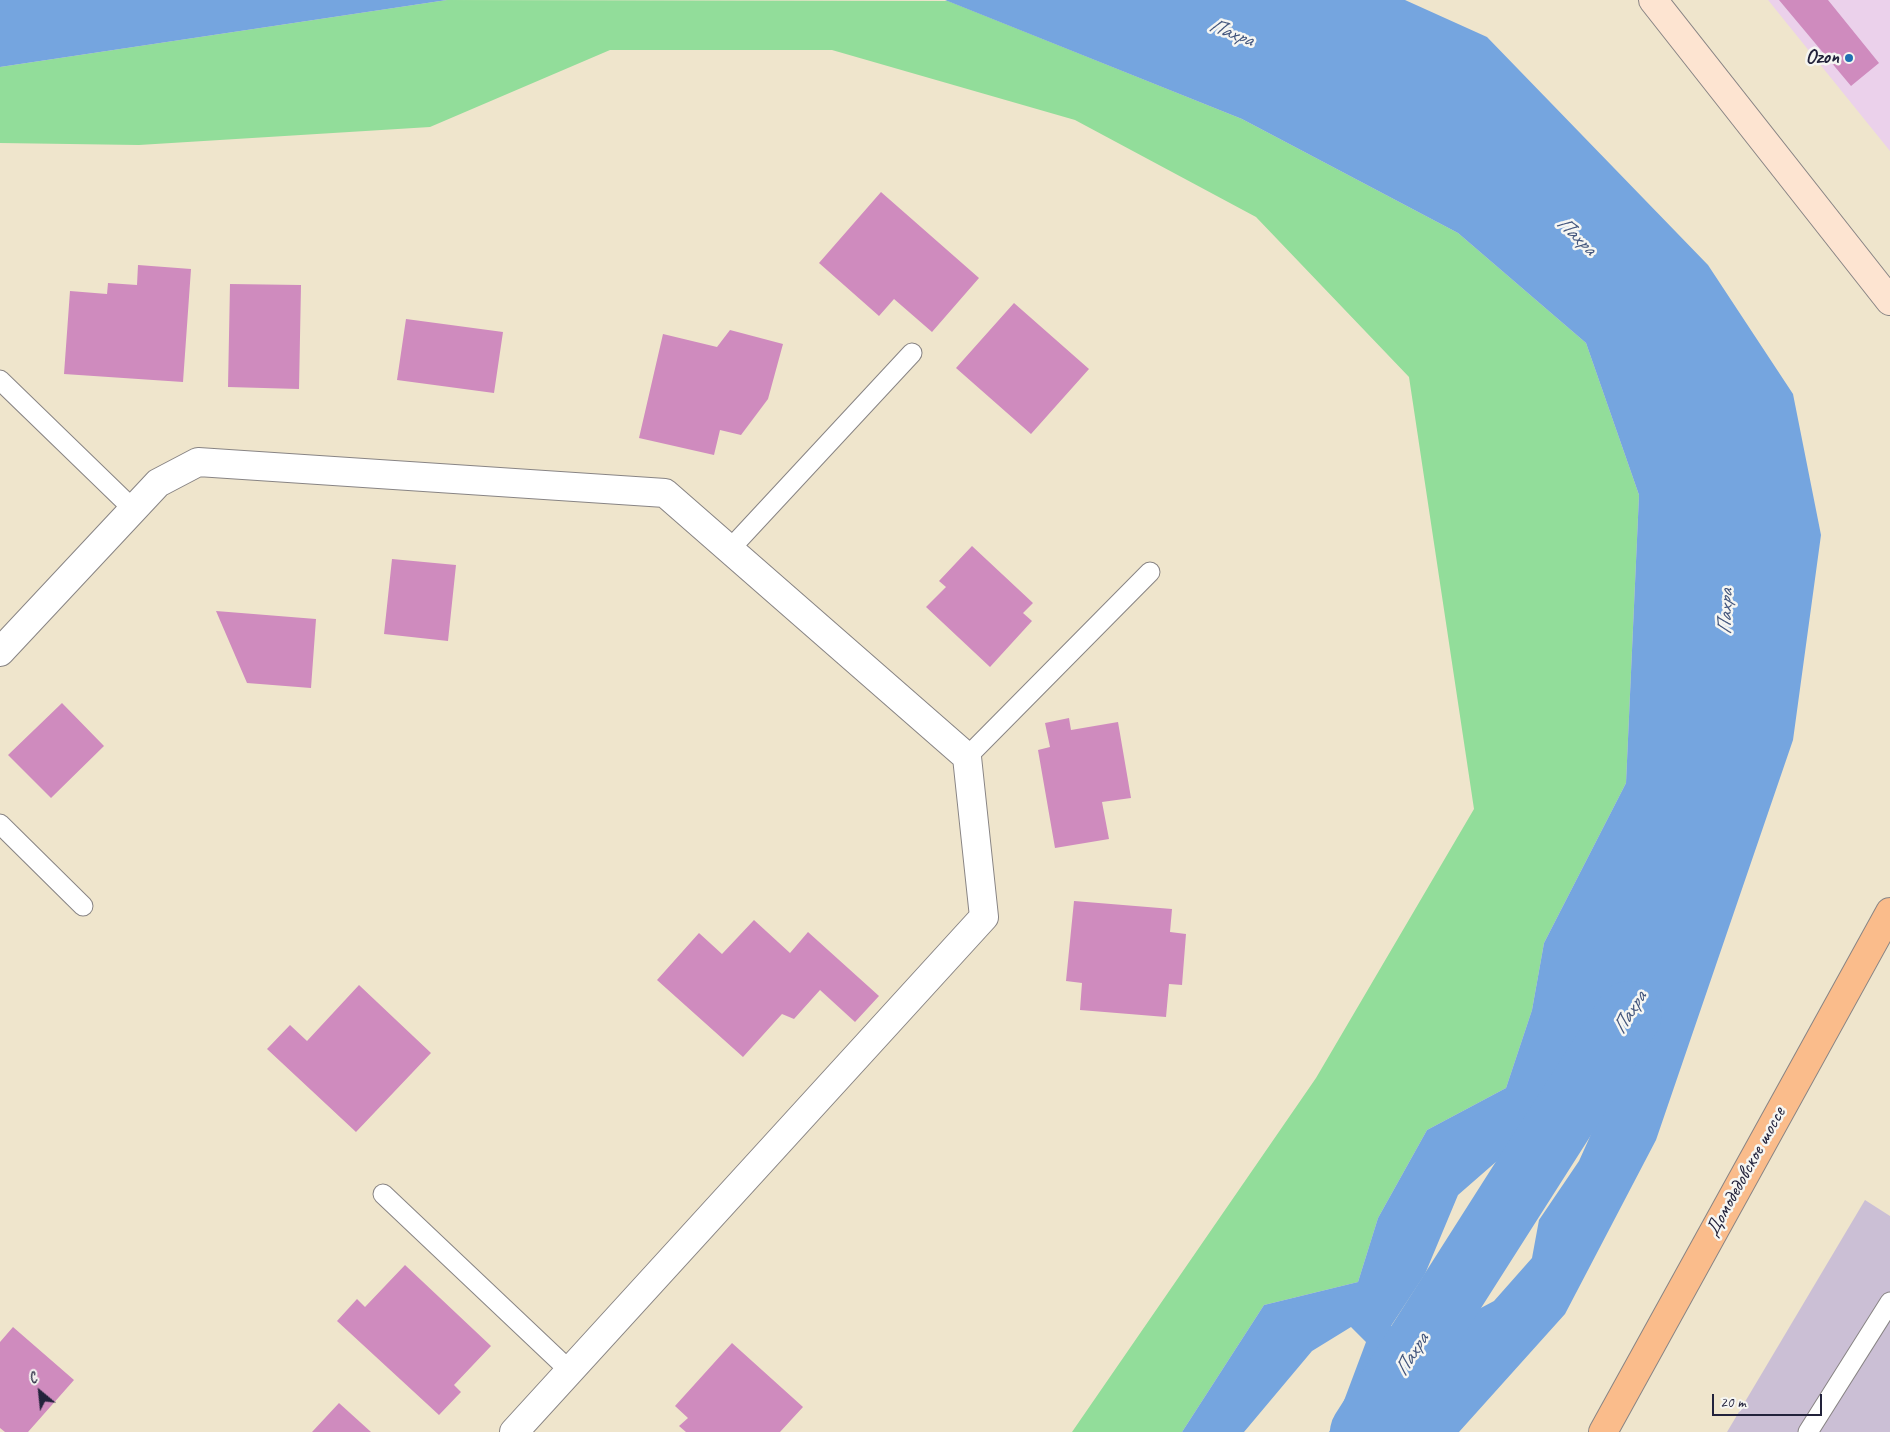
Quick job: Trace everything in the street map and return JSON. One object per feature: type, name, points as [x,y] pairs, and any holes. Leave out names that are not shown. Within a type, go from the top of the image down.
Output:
[{"type":"main road","points":[[1653,0],[1890,301]]},
{"type":"main road","name":"Домодедовское шоссе","points":[[1602,1432],[1890,912]]},
{"type":"street","points":[[0,652],[158,483],[198,462],[665,493],[967,757],[984,917],[514,1432]]},
{"type":"lane","points":[[730,550],[912,353]]},
{"type":"lane","points":[[0,380],[133,509]]},
{"type":"lane","points":[[967,757],[1150,572]]},
{"type":"lane","points":[[0,824],[83,906]]},
{"type":"lane","points":[[382,1194],[570,1371]]},
{"type":"lane","points":[[1808,1432],[1890,1302]]},
{"type":"shaded area","points":[[1768,0],[1890,0],[1890,151]]},
{"type":"shaded area","points":[[1865,1200],[1890,1216],[1890,1432],[1727,1432]]},
{"type":"green space","points":[[447,0],[948,1],[1242,119],[1458,233],[1586,343],[1639,495],[1626,783],[1544,943],[1532,1010],[1506,1088],[1427,1130],[1378,1218],[1358,1282],[1264,1305],[1182,1432],[1072,1432],[1316,1078],[1474,809],[1409,377],[1256,217],[1075,120],[832,50],[610,50],[430,127],[139,145],[0,143],[0,67]]},
{"type":"water","points":[[0,0],[447,0],[0,67]]},
{"type":"water","points":[[945,0],[1405,0],[1487,37],[1708,265],[1793,394],[1821,535],[1793,740],[1656,1140],[1565,1314],[1459,1432],[1329,1432],[1339,1414],[1366,1342],[1351,1327],[1312,1351],[1244,1432],[1182,1432],[1264,1305],[1358,1282],[1378,1218],[1427,1130],[1506,1088],[1532,1010],[1544,943],[1626,783],[1639,495],[1586,343],[1458,233],[1242,119]],"holes":[[[1619,1072],[1579,1161],[1539,1220],[1532,1258],[1494,1301],[1462,1318],[1441,1350],[1391,1326],[1425,1274],[1458,1195],[1497,1161],[1547,1107]]]},
{"type":"building","points":[[1779,0],[1828,0],[1879,63],[1851,86]]},
{"type":"building","points":[[881,192],[979,278],[932,332],[894,299],[879,316],[819,263]]},
{"type":"building","points":[[138,265],[191,269],[183,382],[64,374],[70,291],[107,294],[108,283],[137,285]]},
{"type":"building","points":[[230,284],[301,285],[299,389],[228,387]]},
{"type":"building","points":[[1014,303],[1089,369],[1031,434],[956,368]]},
{"type":"building","points":[[406,319],[503,332],[494,393],[397,380]]},
{"type":"building","points":[[730,330],[783,344],[768,399],[741,435],[720,430],[714,455],[639,438],[663,334],[717,347]]},
{"type":"building","points":[[972,546],[1033,603],[1023,613],[1032,621],[990,667],[926,607],[946,587],[939,581]]},
{"type":"building","points":[[392,559],[456,565],[448,641],[384,634]]},
{"type":"building","points":[[216,611],[316,619],[311,688],[247,683]]},
{"type":"building","points":[[62,703],[104,746],[51,798],[8,755]]},
{"type":"building","points":[[1069,718],[1071,730],[1118,722],[1131,798],[1102,802],[1109,839],[1055,848],[1038,750],[1050,747],[1045,723]]},
{"type":"building","points":[[1074,901],[1172,909],[1170,932],[1186,934],[1182,985],[1169,984],[1166,1017],[1080,1010],[1082,983],[1066,981]]},
{"type":"building","points":[[754,920],[790,953],[808,932],[879,996],[855,1022],[820,990],[794,1019],[782,1014],[743,1057],[657,980],[699,933],[722,954]]},
{"type":"building","points":[[359,985],[431,1053],[356,1132],[267,1049],[290,1025],[307,1041]]},
{"type":"building","points":[[405,1265],[491,1346],[454,1385],[461,1392],[439,1415],[337,1321],[357,1299],[365,1307]]},
{"type":"building","points":[[13,1327],[74,1380],[28,1432],[5,1432],[0,1428],[0,1342]]},
{"type":"building","points":[[732,1343],[803,1407],[780,1432],[686,1432],[679,1426],[688,1418],[675,1406]]},
{"type":"building","points":[[339,1403],[371,1432],[312,1432]]},
{"type":"waterway","name":"Пахра","points":[[1363,1432],[1629,1014]]},
{"type":"place","name":"Ozon","points":[[1849,58]]}]
